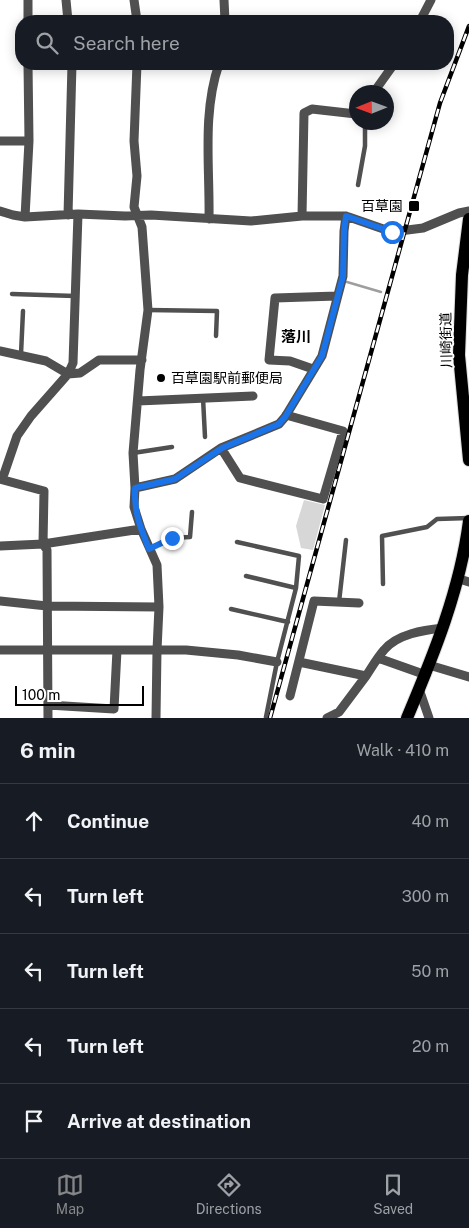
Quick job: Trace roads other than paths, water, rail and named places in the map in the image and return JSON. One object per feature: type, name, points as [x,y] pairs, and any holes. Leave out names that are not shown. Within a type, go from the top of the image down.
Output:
[{"type":"main road","name":"川崎街道","points":[[469,219],[464,252],[460,306],[459,355],[468,427],[469,460]]},
{"type":"main road","points":[[407,718],[464,580],[469,519]]},
{"type":"street","points":[[28,0],[28,15]]},
{"type":"street","points":[[66,0],[67,15]]},
{"type":"street","points":[[134,0],[136,15]]},
{"type":"street","points":[[224,0],[225,15]]},
{"type":"street","points":[[423,15],[431,0]]},
{"type":"street","points":[[25,217],[29,141],[28,70]]},
{"type":"street","points":[[68,215],[72,70]]},
{"type":"street","points":[[137,70],[134,142],[137,176],[134,207],[142,226],[148,310],[133,453],[134,507],[141,529],[157,565],[159,607],[156,718]]},
{"type":"street","points":[[209,219],[210,112],[217,70]]},
{"type":"street","points":[[379,85],[390,70]]},
{"type":"street","points":[[302,216],[304,113],[312,109],[349,113]]},
{"type":"street","points":[[0,140],[29,141]]},
{"type":"street","points":[[0,211],[25,217],[78,214],[251,220],[302,216],[346,216],[392,232],[423,228],[459,213],[469,211]]},
{"type":"street","points":[[48,718],[47,550],[43,544],[44,491],[0,479],[4,474],[17,436],[31,416],[68,374],[73,363],[78,214]]},
{"type":"street","points":[[135,488],[175,479],[222,448],[279,424],[286,415],[322,356],[343,276],[346,216]]},
{"type":"street","points":[[313,369],[290,362],[269,360],[275,298],[337,296]]},
{"type":"street","points":[[0,351],[21,354],[46,361],[68,374],[80,372],[98,360],[142,360]]},
{"type":"street","points":[[138,401],[252,396]]},
{"type":"street","points":[[222,448],[240,478],[323,499],[343,431],[286,415]]},
{"type":"street","points":[[0,546],[43,544],[141,529]]},
{"type":"street","points":[[0,600],[47,606],[159,607]]},
{"type":"street","points":[[290,696],[314,601],[358,603]]},
{"type":"street","points":[[327,718],[339,712],[385,648],[418,631],[443,628]]},
{"type":"street","points":[[0,650],[186,650],[238,655],[277,662]]},
{"type":"street","points":[[48,705],[114,709],[118,650]]},
{"type":"street","points":[[378,658],[427,670],[469,677]]},
{"type":"street","points":[[299,662],[366,676]]},
{"type":"street","points":[[419,689],[429,718]]},
{"type":"lane","points":[[358,185],[365,146],[364,130]]},
{"type":"lane","points":[[12,294],[76,296]]},
{"type":"lane","points":[[148,310],[217,311],[216,336]]},
{"type":"lane","points":[[21,354],[23,311]]},
{"type":"lane","points":[[204,398],[205,437]]},
{"type":"lane","points":[[133,453],[172,447]]},
{"type":"lane","points":[[149,549],[172,538],[190,538],[192,512]]},
{"type":"lane","points":[[382,584],[382,536],[427,527],[437,519],[469,519]]},
{"type":"lane","points":[[339,602],[346,540]]},
{"type":"lane","points":[[237,542],[299,556],[296,588],[277,662],[266,717]]},
{"type":"lane","points":[[246,576],[296,588]]},
{"type":"lane","points":[[231,610],[288,622]]},
{"type":"waterway","points":[[347,282],[381,292]]},
{"type":"railway","points":[[454,66],[469,26]]},
{"type":"railway","points":[[270,718],[440,103],[452,70]]},
{"type":"place","name":"百草園","points":[[414,206]]},
{"type":"place","name":"百草園駅前郵便局","points":[[161,378]]},
{"type":"district","name":"落川","points":[[296,336]]}]
